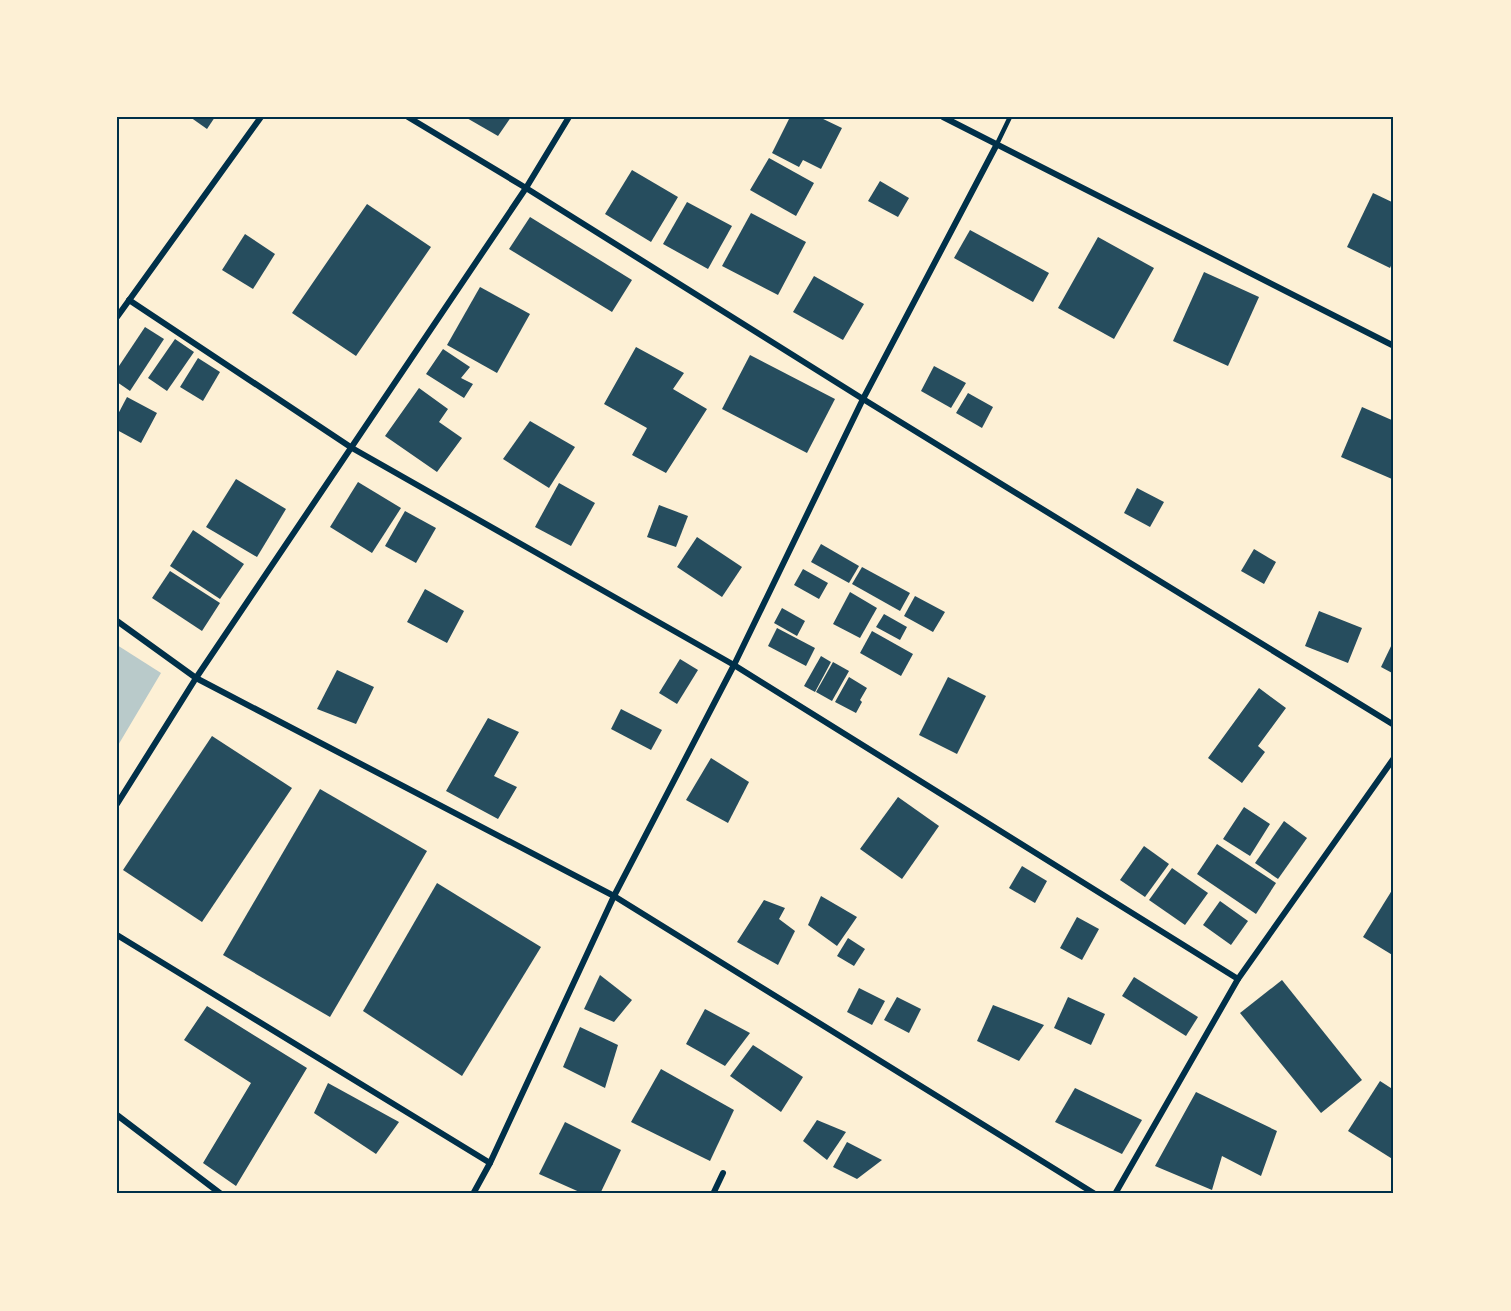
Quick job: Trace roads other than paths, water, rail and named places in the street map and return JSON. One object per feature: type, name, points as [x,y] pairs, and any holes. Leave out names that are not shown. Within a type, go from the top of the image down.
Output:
[{"type":"street","points":[[117,317],[261,117]]},
{"type":"street","points":[[408,117],[1394,725]]},
{"type":"street","points":[[117,804],[196,678],[526,188],[569,117]]},
{"type":"street","points":[[943,117],[996,146],[1394,346]]},
{"type":"street","points":[[473,1194],[490,1163],[614,896],[734,665],[863,399],[996,146]]},
{"type":"street","points":[[129,300],[352,448],[734,665],[1238,979]]},
{"type":"street","points":[[117,621],[196,678],[614,896],[1095,1194]]},
{"type":"street","points":[[1115,1194],[1238,979],[1394,758]]},
{"type":"street","points":[[117,935],[490,1163]]},
{"type":"street","points":[[117,1115],[212,1191],[221,1194]]},
{"type":"street","points":[[713,1194],[723,1173]]},
{"type":"lane","points":[[996,146],[1010,117]]}]
